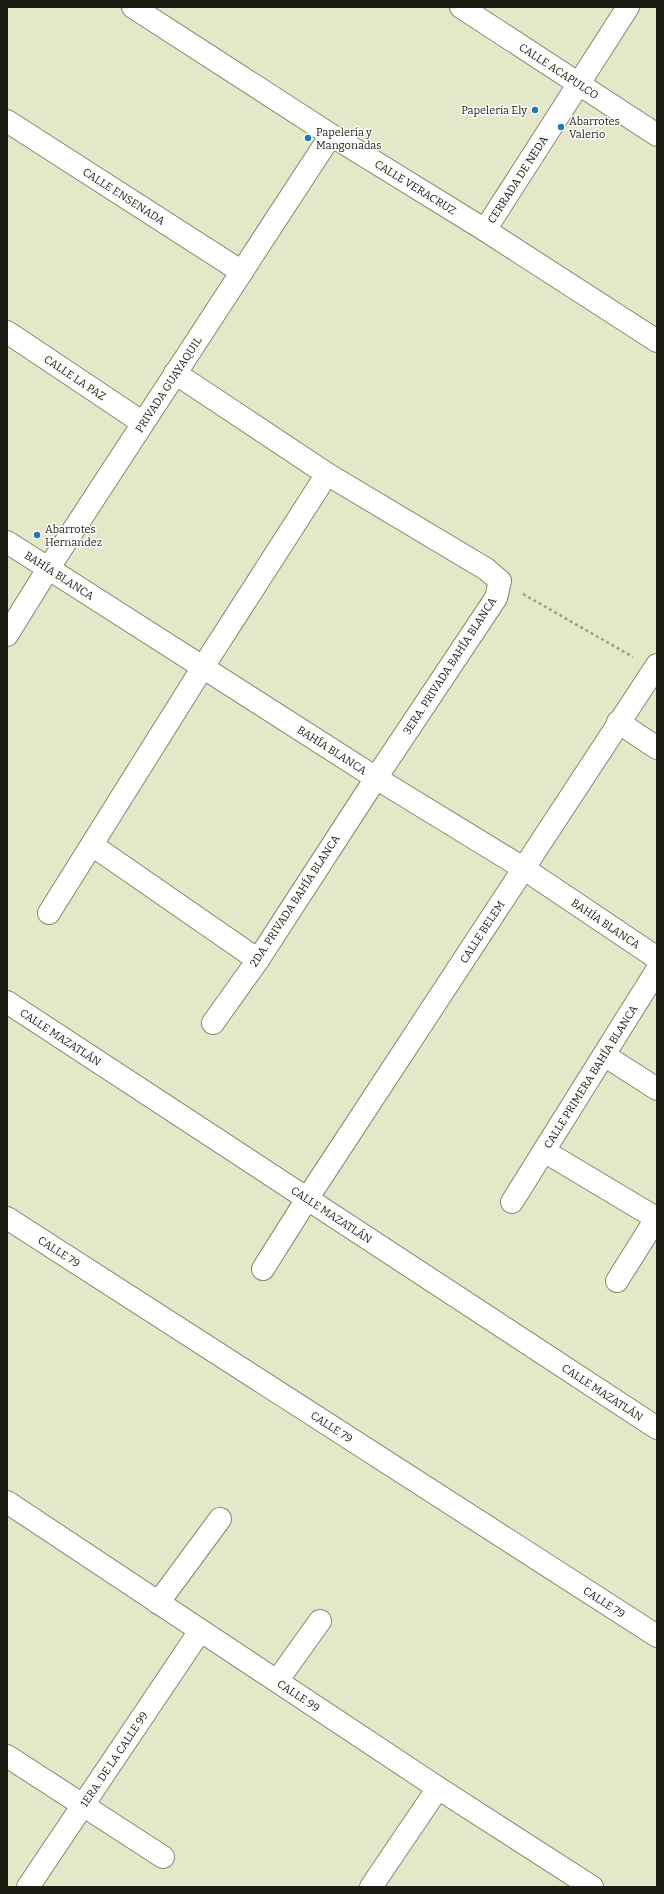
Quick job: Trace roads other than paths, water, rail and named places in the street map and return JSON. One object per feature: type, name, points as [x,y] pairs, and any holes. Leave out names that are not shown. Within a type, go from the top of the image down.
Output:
[{"type":"street","name":"CALLE VERACRUZ","points":[[133,7],[331,135],[485,230],[657,341]]},
{"type":"street","name":"CALLE ACAPULCO","points":[[461,7],[657,134]]},
{"type":"street","name":"CERRADA DE NEDA","points":[[485,230],[628,7]]},
{"type":"street","name":"CALLE ENSENADA","points":[[7,121],[242,272]]},
{"type":"street","name":"PRIVADA GUAYAQUIL","points":[[7,635],[175,373],[331,135]]},
{"type":"street","name":"CALLE LA PAZ","points":[[7,332],[143,424]]},
{"type":"street","points":[[50,913],[203,667],[327,474],[175,373]]},
{"type":"street","name":"3ERA. PRIVADA BAHÍA BLANCA","points":[[327,474],[486,569],[500,581],[496,598],[376,778]]},
{"type":"street","name":"BAHÍA BLANCA","points":[[7,542],[376,778],[523,868],[657,958]]},
{"type":"street","name":"CALLE BELEM","points":[[263,1270],[307,1199],[618,722],[656,667]]},
{"type":"street","points":[[618,722],[657,748]]},
{"type":"street","name":"2DA. PRIVADA BAHÍA BLANCA","points":[[213,1023],[258,960],[376,778]]},
{"type":"street","points":[[92,845],[258,960]]},
{"type":"street","name":"CALLE PRIMERA BAHÍA BLANCA","points":[[657,970],[544,1151],[657,1218]]},
{"type":"street","name":"CALLE MAZATLÁN","points":[[7,1002],[657,1428]]},
{"type":"street","points":[[604,1055],[657,1089]]},
{"type":"street","points":[[512,1202],[544,1151]]},
{"type":"street","name":"CALLE 79","points":[[7,1218],[657,1636]]},
{"type":"street","points":[[617,1281],[657,1218]]},
{"type":"street","name":"CALLE 99","points":[[7,1502],[438,1788],[592,1887]]},
{"type":"street","points":[[158,1603],[220,1519]]},
{"type":"street","points":[[278,1681],[320,1621]]},
{"type":"street","name":"1ERA. DE LA CALLE 99","points":[[28,1887],[200,1631]]},
{"type":"street","points":[[7,1756],[82,1806],[163,1857]]},
{"type":"street","points":[[371,1887],[438,1788]]},
{"type":"place","name":"Papelería Ely","points":[[535,110]]},
{"type":"place","name":"Abarrotes Valerio","points":[[561,127]]},
{"type":"place","name":"Papelería y Mangonadas","points":[[308,138]]},
{"type":"place","name":"Abarrotes Hernandez","points":[[37,535]]}]
